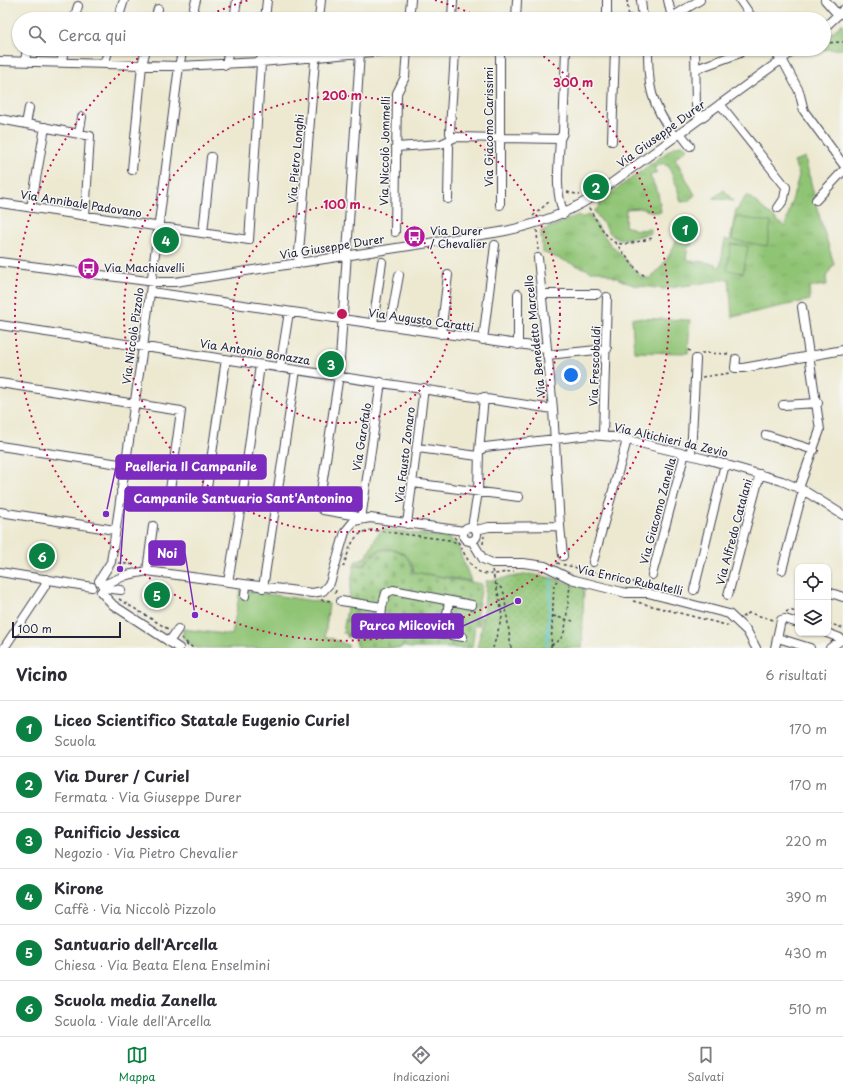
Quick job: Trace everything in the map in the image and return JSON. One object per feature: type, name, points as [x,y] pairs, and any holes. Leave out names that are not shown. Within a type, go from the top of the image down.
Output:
[{"type":"street","points":[[120,12],[124,0]]},
{"type":"street","points":[[193,12],[196,0]]},
{"type":"street","points":[[235,12],[237,0]]},
{"type":"street","points":[[266,12],[267,0]]},
{"type":"street","points":[[320,12],[321,0]]},
{"type":"street","points":[[410,12],[411,0]]},
{"type":"street","points":[[452,12],[453,0]]},
{"type":"street","points":[[516,12],[517,0]]},
{"type":"street","points":[[607,0],[607,12]]},
{"type":"street","points":[[641,0],[642,12]]},
{"type":"street","points":[[668,0],[669,12]]},
{"type":"street","points":[[688,12],[700,0]]},
{"type":"street","points":[[740,0],[748,12]]},
{"type":"street","points":[[825,0],[840,12],[831,21]]},
{"type":"street","points":[[76,12],[78,6]]},
{"type":"street","points":[[157,12],[158,8]]},
{"type":"street","points":[[25,61],[26,56]]},
{"type":"street","points":[[61,62],[63,56]]},
{"type":"street","points":[[104,64],[107,56]]},
{"type":"street","points":[[132,170],[142,65],[144,56]]},
{"type":"street","name":"Via Niccolò Pizzolo","points":[[100,586],[111,562],[126,465],[151,292],[181,56]]},
{"type":"street","points":[[226,64],[227,56]]},
{"type":"street","points":[[261,56],[261,62]]},
{"type":"street","points":[[0,61],[179,66],[261,62],[294,56]]},
{"type":"street","name":"Via Pietro Longhi","points":[[298,264],[316,56]]},
{"type":"street","points":[[360,56],[339,375],[319,505],[323,510],[352,515],[361,519],[464,532]]},
{"type":"street","name":"Via Niccolò Jommelli","points":[[394,232],[397,93],[405,77],[406,56]]},
{"type":"street","points":[[448,199],[449,140],[452,94],[454,88],[455,56]]},
{"type":"street","name":"Via Giacomo Carissimi","points":[[500,56],[500,205]]},
{"type":"street","points":[[564,214],[559,192],[560,138],[563,133],[566,56]]},
{"type":"street","points":[[612,141],[615,56]]},
{"type":"street","points":[[648,56],[648,72],[652,96],[663,120],[690,146]]},
{"type":"street","points":[[695,56],[696,106],[698,113],[702,118]]},
{"type":"street","points":[[696,69],[732,56]]},
{"type":"street","points":[[779,56],[799,91],[804,110],[843,164]]},
{"type":"street","name":"Via Giuseppe Durer","points":[[0,262],[152,281],[174,282],[516,230],[564,214],[591,198],[787,56]]},
{"type":"street","name":"Via Annibale Padovano","points":[[0,203],[249,240],[261,62]]},
{"type":"street","points":[[720,104],[786,187],[784,199],[778,208]]},
{"type":"street","points":[[26,124],[29,108]]},
{"type":"street","points":[[79,134],[82,118]]},
{"type":"street","points":[[0,119],[90,136],[85,216]]},
{"type":"street","points":[[31,208],[45,127]]},
{"type":"street","points":[[396,146],[449,140],[499,137],[560,138]]},
{"type":"street","points":[[203,234],[210,157]]},
{"type":"street","points":[[816,200],[843,171]]},
{"type":"street","points":[[484,340],[495,245]]},
{"type":"street","name":"Via Benedetto Marcello","points":[[538,258],[553,409],[563,556]]},
{"type":"street","points":[[373,324],[382,262]]},
{"type":"street","points":[[390,326],[399,275]]},
{"type":"street","points":[[441,334],[448,275]]},
{"type":"street","name":"Via Augusto Caratti","points":[[151,292],[518,345],[547,352],[607,349]]},
{"type":"street","points":[[518,294],[518,345]]},
{"type":"street","points":[[541,294],[597,294]]},
{"type":"street","name":"Via Frescobaldi","points":[[603,435],[607,349],[607,297]]},
{"type":"street","points":[[782,570],[801,489],[820,430],[818,403],[802,307]]},
{"type":"street","points":[[280,368],[289,312]]},
{"type":"street","name":"Via Antonio Bonazza","points":[[0,325],[280,368],[339,375],[484,397],[553,409]]},
{"type":"street","points":[[736,358],[736,368],[741,368],[811,357],[843,350]]},
{"type":"street","points":[[205,502],[226,359]]},
{"type":"street","name":"Via Giacomo Zanella","points":[[652,575],[688,454],[696,359]]},
{"type":"street","points":[[228,582],[241,506],[260,365]]},
{"type":"street","points":[[263,588],[296,370]]},
{"type":"street","name":"Via Garofalo","points":[[361,519],[382,382]]},
{"type":"street","points":[[0,383],[181,410],[169,497]]},
{"type":"street","name":"Via Fausto Zonaro","points":[[407,524],[418,448],[424,388]]},
{"type":"street","points":[[464,532],[465,539],[472,541],[477,536],[474,529],[484,397]]},
{"type":"street","points":[[783,405],[818,403]]},
{"type":"street","name":"Via Altichieri da Zevio","points":[[479,454],[485,447],[603,435],[688,454],[760,474],[801,489],[843,515]]},
{"type":"street","points":[[766,435],[814,450]]},
{"type":"street","points":[[593,562],[627,440]]},
{"type":"street","points":[[0,446],[126,465]]},
{"type":"street","points":[[418,448],[479,454]]},
{"type":"street","points":[[694,590],[725,464]]},
{"type":"street","name":"Via Alfredo Catalani","points":[[728,595],[760,474]]},
{"type":"street","points":[[413,483],[519,497]]},
{"type":"street","points":[[121,491],[241,506]]},
{"type":"street","points":[[0,512],[115,530]]},
{"type":"street","points":[[100,586],[145,570],[263,588],[312,593],[323,591],[330,583],[345,532],[354,521],[361,519]]},
{"type":"street","points":[[145,570],[153,526]]},
{"type":"street","points":[[464,532],[467,528],[560,526]]},
{"type":"street","name":"Via Enrico Rubaltelli","points":[[472,541],[483,559],[492,563],[523,563],[544,566],[571,579],[626,593],[648,593],[729,614],[742,625],[756,648]]},
{"type":"street","points":[[0,572],[121,590]]},
{"type":"street","points":[[4,648],[45,586],[46,579]]},
{"type":"street","points":[[245,596],[246,585]]},
{"type":"street","points":[[100,586],[113,605],[180,648]]},
{"type":"street","points":[[463,637],[386,624],[381,619],[382,607],[386,593],[392,590],[472,605]]},
{"type":"street","points":[[831,593],[843,597]]},
{"type":"street","points":[[341,601],[382,607]]},
{"type":"street","points":[[444,634],[449,601]]},
{"type":"street","points":[[775,648],[778,638],[776,635],[781,620],[785,618],[795,622]]},
{"type":"street","points":[[169,642],[176,631]]},
{"type":"street","points":[[830,648],[840,641],[842,637],[831,634]]},
{"type":"street","points":[[778,638],[810,648]]},
{"type":"path","points":[[627,0],[628,12]]},
{"type":"path","points":[[831,43],[843,42]]},
{"type":"path","points":[[565,190],[570,194],[580,195],[582,197]]},
{"type":"path","points":[[529,218],[548,204],[553,197]]},
{"type":"path","points":[[588,206],[610,239],[615,242],[639,273],[644,275],[648,274]]},
{"type":"path","name":"Via Benedetto Marcello","points":[[537,231],[538,258]]},
{"type":"path","points":[[615,242],[621,243],[653,238]]},
{"type":"path","points":[[696,359],[697,352],[731,354],[736,358]]},
{"type":"path","points":[[694,377],[710,377],[735,372],[741,368]]},
{"type":"path","points":[[343,568],[356,536],[364,531],[372,530],[450,540],[460,544]]},
{"type":"path","points":[[450,540],[450,535],[460,544],[472,568],[478,573],[498,574]]},
{"type":"path","points":[[116,562],[145,570]]},
{"type":"path","points":[[472,568],[476,564]]},
{"type":"path","points":[[493,574],[502,618],[493,648]]},
{"type":"path","points":[[551,647],[554,584],[558,580]]},
{"type":"path","points":[[335,593],[338,582]]},
{"type":"path","points":[[495,584],[499,585],[504,593],[511,648]]},
{"type":"path","points":[[551,647],[560,640],[565,630],[570,584]]},
{"type":"path","points":[[117,600],[120,599],[176,631],[193,648]]},
{"type":"path","points":[[741,619],[749,613],[776,621]]},
{"type":"path","points":[[553,616],[573,621]]},
{"type":"path","points":[[502,618],[508,618]]},
{"type":"path","points":[[831,624],[843,628]]},
{"type":"green space","points":[[843,23],[843,49],[831,49],[831,33]]},
{"type":"green space","points":[[681,145],[688,148],[675,158],[695,195],[688,201],[681,202],[668,165],[666,166],[663,163],[654,168],[657,172],[650,176],[658,193],[661,212],[653,212],[640,208],[626,209],[625,226],[637,230],[651,229],[651,233],[622,239],[616,238],[607,230],[594,211],[599,207],[600,201],[674,147]]},
{"type":"green space","points":[[805,157],[817,208],[834,264],[826,277],[827,285],[809,287],[810,300],[732,317],[729,279],[663,289],[633,285],[600,271],[591,271],[542,252],[541,231],[576,216],[584,217],[589,214],[612,247],[614,247],[642,278],[651,278],[660,268],[667,259],[678,234],[693,236],[691,246],[688,246],[686,259],[694,261],[694,263],[697,263],[697,261],[716,264],[716,266],[720,267],[725,239],[730,241],[736,209],[738,210],[740,204],[747,195],[785,227],[799,175],[794,162]]},
{"type":"green space","points":[[724,190],[733,201],[713,198]]},
{"type":"green space","points":[[736,217],[771,222],[767,246],[732,240]]},
{"type":"green space","points":[[731,244],[748,246],[743,273],[727,270]]},
{"type":"green space","points":[[632,318],[690,320],[688,353],[634,352]]},
{"type":"green space","points":[[383,529],[448,538],[457,544],[471,581],[414,572],[412,563],[407,556],[392,549],[376,551],[369,557],[365,565],[355,564],[355,562],[367,556],[377,535]]},
{"type":"green space","points":[[391,549],[400,552],[409,560],[413,572],[482,584],[477,616],[482,617],[480,625],[475,625],[472,648],[411,648],[402,646],[401,648],[357,648],[354,638],[347,637],[347,633],[343,633],[354,565],[365,566],[369,559],[378,551]]},
{"type":"green space","points":[[530,574],[552,578],[584,588],[582,648],[477,648],[483,621],[486,581]]},
{"type":"green space","points":[[240,590],[329,604],[325,636],[348,645],[348,648],[196,648],[183,638],[183,629],[232,635]]},
{"type":"waterway","points":[[547,648],[551,579]]},
{"type":"place","name":"Via Durer / Curiel","points":[[596,187]]},
{"type":"place","name":"Liceo Scientifico Statale Eugenio Curiel","points":[[685,229]]},
{"type":"place","name":"Via Durer / Chevalier","points":[[414,237]]},
{"type":"place","name":"Kirone","points":[[166,240]]},
{"type":"place","name":"Via Machiavelli","points":[[88,268]]},
{"type":"place","name":"Panificio Jessica","points":[[331,364]]},
{"type":"place","name":"Paelleria Il Campanile","points":[[106,514]]},
{"type":"place","name":"Scuola media Zanella","points":[[42,556]]},
{"type":"place","name":"Campanile Santuario Sant'Antonino","points":[[120,569]]},
{"type":"place","name":"Santuario dell'Arcella","points":[[157,595]]},
{"type":"place","name":"Parco Milcovich","points":[[518,601]]},
{"type":"place","name":"Noi","points":[[195,615]]}]
